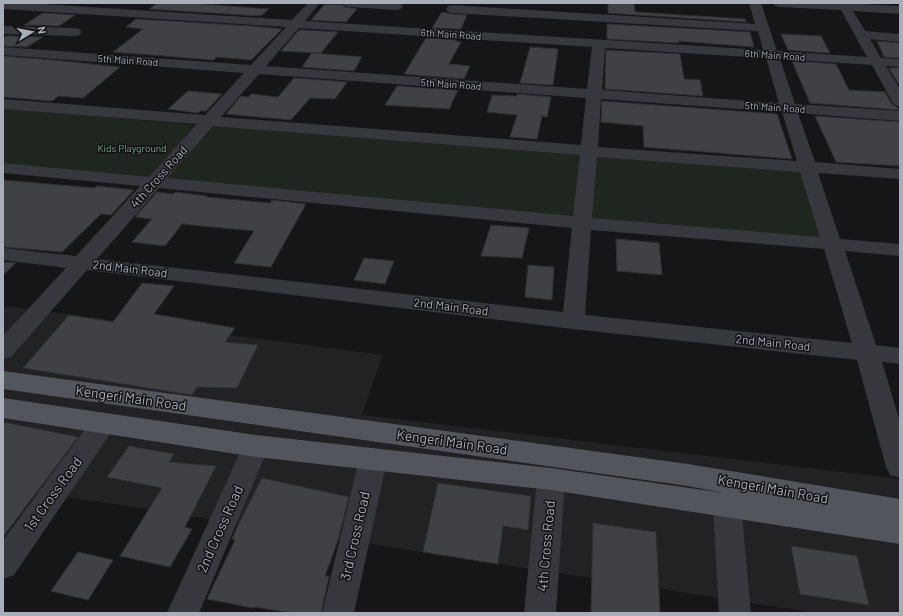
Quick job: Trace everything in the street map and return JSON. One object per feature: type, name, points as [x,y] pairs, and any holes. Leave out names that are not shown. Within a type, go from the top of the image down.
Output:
[{"type":"main road","name":"Kengeri Main Road","points":[[3,380],[688,475],[900,511]]},
{"type":"main road","name":"Kengeri Main Road","points":[[3,408],[256,446],[551,479],[900,531]]},
{"type":"street","name":"4th Cross Road","points":[[3,351],[314,3]]},
{"type":"street","points":[[349,3],[398,6]]},
{"type":"street","points":[[779,3],[900,20]]},
{"type":"street","name":"6th Main Road","points":[[3,5],[26,4],[296,24],[900,63]]},
{"type":"street","points":[[3,18],[26,4]]},
{"type":"street","points":[[848,12],[866,5],[900,10]]},
{"type":"street","points":[[438,33],[454,6],[754,13],[772,55],[867,353],[900,467]]},
{"type":"street","points":[[848,12],[896,89],[900,102]]},
{"type":"street","points":[[3,30],[76,32]]},
{"type":"street","points":[[863,35],[900,38]]},
{"type":"street","points":[[573,321],[599,44]]},
{"type":"street","name":"5th Main Road","points":[[3,51],[256,68],[595,95],[900,116]]},
{"type":"street","points":[[3,104],[208,122],[900,174]]},
{"type":"street","points":[[3,168],[582,223],[900,250]]},
{"type":"street","name":"2nd Main Road","points":[[3,254],[573,321],[900,356]]},
{"type":"street","name":"1st Cross Road","points":[[3,564],[103,424]]},
{"type":"street","name":"2nd Cross Road","points":[[183,613],[256,446]]},
{"type":"street","name":"3rd Cross Road","points":[[338,613],[373,460]]},
{"type":"street","name":"4th Cross Road","points":[[540,613],[551,479]]},
{"type":"street","points":[[727,505],[735,613]]},
{"type":"shaded area","points":[[3,306],[383,355],[362,415],[900,479],[900,613],[816,613],[3,487]]},
{"type":"green space","name":"Kids Playground","points":[[3,108],[197,125],[151,178],[3,164]]},
{"type":"green space","points":[[209,124],[582,155],[577,219],[161,180]]},
{"type":"green space","points":[[594,154],[800,170],[826,240],[592,220]]},
{"type":"building","points":[[157,3],[189,3],[269,9],[261,16],[149,9]]},
{"type":"building","points":[[608,3],[634,3],[635,12],[745,19],[746,22],[608,13]]},
{"type":"building","points":[[325,4],[343,5],[345,7],[357,9],[346,22],[311,20]]},
{"type":"building","points":[[442,12],[467,15],[461,29],[432,28]]},
{"type":"building","points":[[43,13],[75,15],[59,26],[24,25]]},
{"type":"building","points":[[136,19],[282,29],[251,60],[216,57],[214,60],[113,52],[143,29],[126,27]]},
{"type":"building","points":[[607,24],[750,32],[754,47],[678,41],[679,43],[607,39]]},
{"type":"building","points":[[299,30],[338,32],[321,53],[281,51]]},
{"type":"building","points":[[781,34],[821,36],[830,53],[788,50]]},
{"type":"building","points":[[6,36],[43,37],[27,47],[3,46],[3,38]]},
{"type":"building","points":[[426,38],[457,40],[456,41],[461,42],[449,64],[470,66],[464,79],[404,74]]},
{"type":"building","points":[[877,41],[900,43],[900,58],[884,57]]},
{"type":"building","points":[[530,47],[558,49],[553,85],[520,83]]},
{"type":"building","points":[[606,50],[680,54],[684,79],[700,80],[703,96],[605,89]]},
{"type":"building","points":[[312,53],[362,57],[354,71],[302,67]]},
{"type":"building","points":[[3,56],[120,67],[83,98],[58,96],[52,101],[3,97]]},
{"type":"building","points":[[792,61],[836,64],[849,90],[885,92],[891,103],[900,110],[810,103]]},
{"type":"building","points":[[889,68],[900,68],[900,86],[890,70]]},
{"type":"building","points":[[294,78],[347,82],[335,99],[310,98],[291,120],[226,114],[241,96],[249,97],[251,94],[278,97]]},
{"type":"building","points":[[397,86],[458,90],[449,109],[385,105]]},
{"type":"building","points":[[188,91],[222,94],[206,111],[200,111],[198,113],[168,109]]},
{"type":"building","points":[[517,94],[551,97],[547,117],[542,116],[537,139],[510,137],[517,115],[487,112],[492,95],[517,96]]},
{"type":"building","points":[[602,101],[777,114],[792,159],[644,147],[643,126],[601,122]]},
{"type":"building","points":[[815,116],[900,122],[900,166],[836,162]]},
{"type":"building","points":[[3,180],[134,190],[111,215],[101,214],[62,252],[3,247]]},
{"type":"building","points":[[157,192],[173,194],[175,192],[207,196],[206,197],[270,203],[272,200],[306,204],[271,267],[234,263],[254,231],[182,224],[165,246],[132,242],[152,219],[135,217]]},
{"type":"building","points":[[491,225],[529,228],[522,258],[481,256]]},
{"type":"building","points":[[616,239],[659,243],[662,275],[617,271]]},
{"type":"building","points":[[364,258],[394,261],[385,284],[354,280]]},
{"type":"building","points":[[3,262],[16,263],[3,275]]},
{"type":"building","points":[[528,265],[554,267],[552,300],[525,297]]},
{"type":"building","points":[[142,283],[174,286],[154,314],[235,328],[225,342],[258,345],[237,388],[197,387],[192,395],[23,368],[69,315],[113,322]]},
{"type":"building","points":[[3,422],[78,437],[3,537]]},
{"type":"building","points":[[129,446],[174,454],[169,462],[216,466],[185,527],[192,529],[170,567],[120,556],[162,488],[107,477]]},
{"type":"building","points":[[262,478],[349,497],[337,543],[325,576],[329,576],[321,613],[293,613],[253,608],[207,599],[235,540],[232,539],[238,525]]},
{"type":"building","points":[[438,483],[531,496],[528,530],[503,526],[498,564],[423,552]]},
{"type":"building","points":[[593,523],[656,532],[660,613],[591,613]]},
{"type":"building","points":[[791,546],[857,556],[869,605],[800,594]]},
{"type":"building","points":[[78,552],[113,560],[88,600],[51,591]]}]
